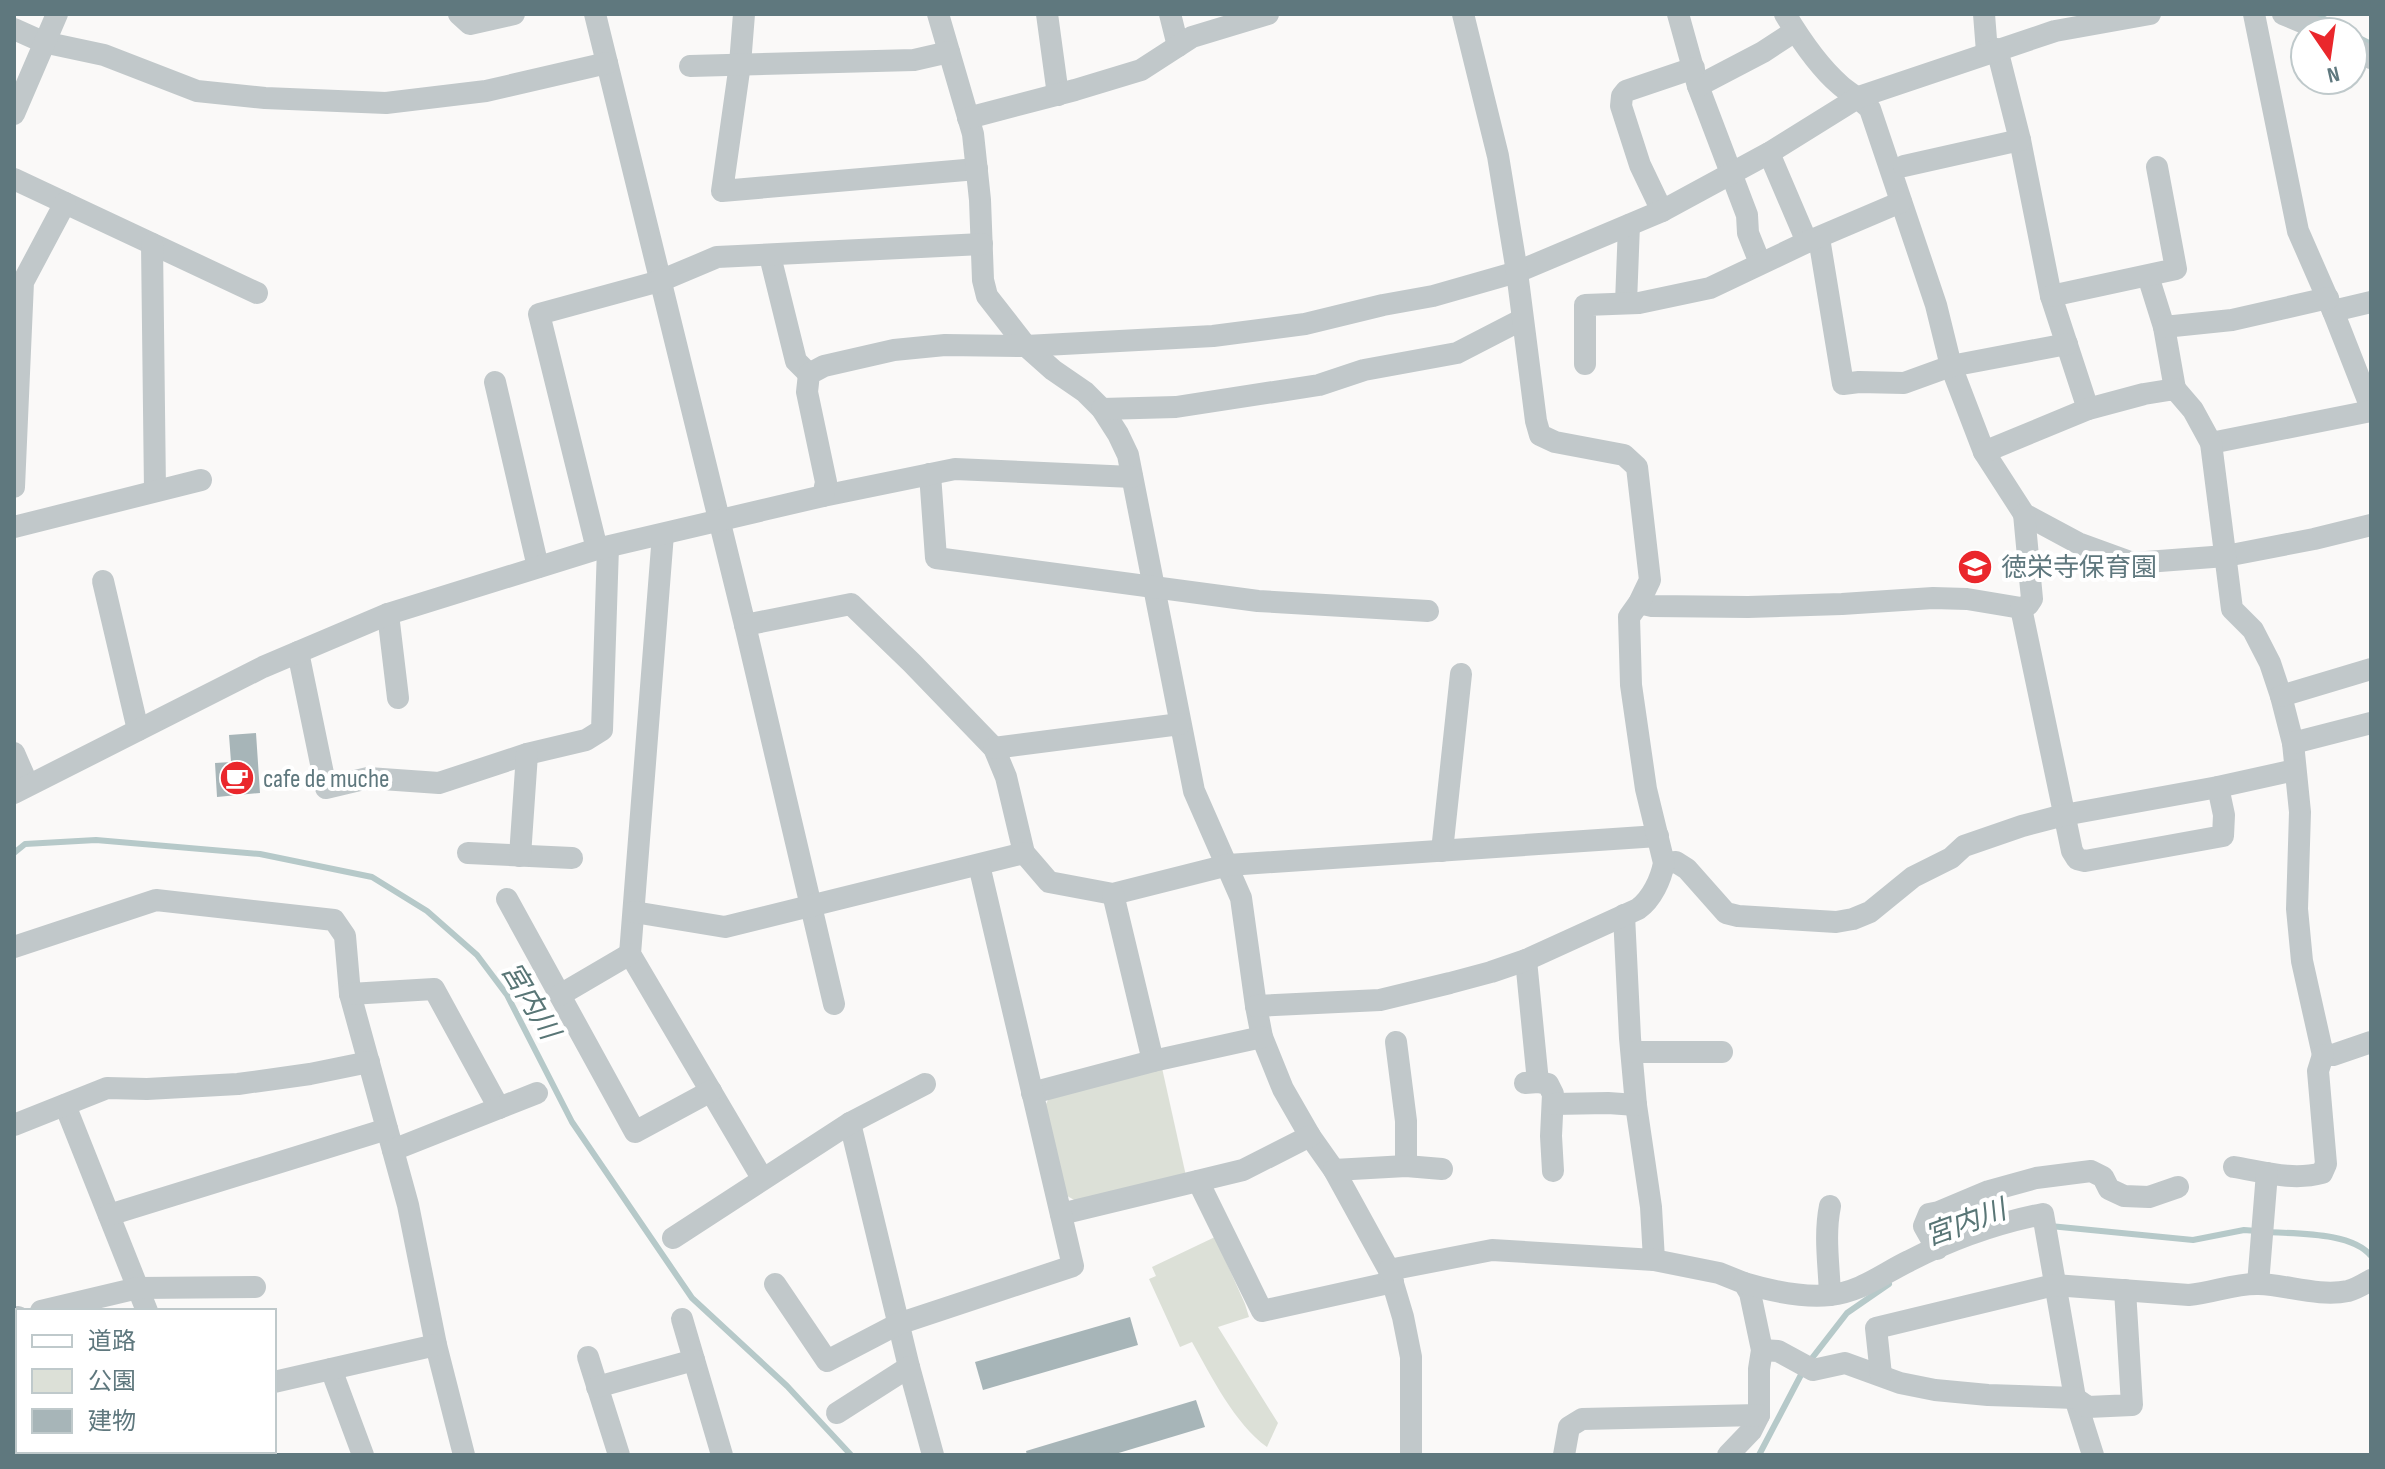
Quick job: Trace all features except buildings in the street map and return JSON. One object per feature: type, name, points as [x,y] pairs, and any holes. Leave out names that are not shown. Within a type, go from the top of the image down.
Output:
[{"type":"street","points":[[14,114],[57,14]]},
{"type":"street","points":[[459,14],[470,24],[514,14]]},
{"type":"street","points":[[595,14],[745,625],[834,1004]]},
{"type":"street","points":[[744,14],[722,191],[977,169]]},
{"type":"street","points":[[938,14],[973,134],[983,280],[987,296],[1026,346],[1102,409],[1128,455],[1194,791],[1241,898],[1262,1037],[1283,1089],[1334,1170],[1391,1276],[1411,1357],[1411,1455]]},
{"type":"street","points":[[1047,14],[1058,95]]},
{"type":"street","points":[[1170,14],[1178,46]]},
{"type":"street","points":[[968,118],[1141,70],[1192,37],[1268,14]]},
{"type":"street","points":[[1256,1006],[1380,1000],[1491,972],[1526,960],[1647,903],[1662,874],[1664,863],[1646,789],[1631,685],[1629,617],[1650,580],[1637,467],[1624,455],[1555,442],[1540,435],[1498,156],[1463,14]]},
{"type":"street","points":[[1678,14],[1696,77],[1747,215],[1748,233],[1760,263]]},
{"type":"street","points":[[1984,14],[1992,51],[2020,140],[2051,296],[2088,409]]},
{"type":"street","points":[[809,374],[824,366],[894,350],[945,345],[1026,346],[1213,336],[1305,324],[1433,296],[1517,272],[1662,211],[1769,153],[1859,97],[2055,31],[2150,14]]},
{"type":"street","points":[[2211,443],[2371,410],[2298,231],[2254,14]]},
{"type":"street","points":[[1639,603],[1652,606],[1748,607],[1933,598],[1967,599],[2021,608],[2032,599],[2024,514],[1984,452],[1951,366],[1936,305],[1870,109],[1859,97],[1842,87],[1790,22],[1763,52],[1729,68],[1626,91],[1622,96],[1621,106],[1640,165],[1662,211]]},
{"type":"street","points":[[14,29],[43,42],[104,55],[197,91],[265,98],[386,103],[486,91],[607,63]]},
{"type":"street","points":[[690,66],[914,60],[949,52]]},
{"type":"street","points":[[1904,166],[2020,140]]},
{"type":"street","points":[[1769,153],[1813,240],[1843,384],[1904,383],[1951,366],[2067,344]]},
{"type":"street","points":[[2051,296],[2176,269],[2157,167]]},
{"type":"street","points":[[14,179],[257,293]]},
{"type":"street","points":[[1585,364],[1585,305],[1639,303],[1710,288],[1901,202]]},
{"type":"street","points":[[14,487],[18,280],[65,203]]},
{"type":"street","points":[[1626,303],[1629,225]]},
{"type":"street","points":[[152,244],[155,491]]},
{"type":"street","points":[[298,652],[326,788],[368,778],[439,783],[527,754],[586,740],[602,730],[602,548],[539,314],[660,281],[717,257],[982,244]]},
{"type":"street","points":[[770,256],[796,361],[809,374]]},
{"type":"street","points":[[2148,276],[2164,327],[2175,389],[2193,410],[2211,443],[2232,609],[2253,630],[2270,663],[2293,743],[2300,812],[2297,909],[2302,961],[2323,1055],[2318,1071],[2326,1164],[2322,1173],[2306,1177],[2234,1167]]},
{"type":"street","points":[[2164,327],[2371,302]]},
{"type":"street","points":[[1102,409],[1176,407],[1319,385],[1364,370],[1457,353],[1521,320]]},
{"type":"street","points":[[809,374],[807,392],[826,482],[823,496]]},
{"type":"street","points":[[495,382],[538,567]]},
{"type":"street","points":[[1984,452],[2088,409],[2175,389]]},
{"type":"street","points":[[14,753],[21,789],[263,667],[388,614],[602,548],[823,496],[955,469],[1132,477]]},
{"type":"street","points":[[930,474],[936,558],[1258,601],[1428,611]]},
{"type":"street","points":[[14,527],[201,480]]},
{"type":"street","points":[[2024,514],[2078,543],[2133,563],[2226,556],[2371,525]]},
{"type":"street","points":[[663,534],[630,954],[762,1178]]},
{"type":"street","points":[[103,581],[138,730]]},
{"type":"street","points":[[745,625],[851,604],[994,748],[1006,777],[1024,853],[1049,882],[1113,894],[1228,865],[1658,836]]},
{"type":"street","points":[[2021,608],[2072,851],[2077,859],[2085,861],[2223,836],[2224,815],[2218,787]]},
{"type":"street","points":[[388,614],[398,698]]},
{"type":"street","points":[[2281,696],[2371,669]]},
{"type":"street","points":[[1442,851],[1461,674]]},
{"type":"street","points":[[2293,743],[2371,723]]},
{"type":"street","points":[[994,748],[1180,724]]},
{"type":"street","points":[[520,856],[527,754]]},
{"type":"street","points":[[1664,863],[1676,862],[1687,869],[1726,913],[1836,922],[1870,912],[1913,877],[1951,858],[1964,846],[2022,826],[2295,770]]},
{"type":"street","points":[[468,853],[572,858]]},
{"type":"street","points":[[634,912],[725,927],[1024,853]]},
{"type":"street","points":[[773,1283],[827,1361],[898,1324],[1073,1266],[979,865]]},
{"type":"street","points":[[1113,894],[1153,1061]]},
{"type":"street","points":[[507,899],[635,1132],[711,1091]]},
{"type":"street","points":[[14,947],[156,900],[334,920],[345,936],[350,994],[408,1205],[436,1345],[464,1455]]},
{"type":"street","points":[[1624,915],[1630,1038],[1651,1207],[1654,1260]]},
{"type":"street","points":[[560,995],[630,954]]},
{"type":"street","points":[[1526,960],[1531,1083],[1548,1084],[1553,1094],[1553,1171]]},
{"type":"street","points":[[350,994],[434,989],[499,1108]]},
{"type":"street","points":[[1032,1093],[1153,1061],[1262,1037]]},
{"type":"street","points":[[1396,1042],[1406,1121],[1406,1166]]},
{"type":"street","points":[[2323,1055],[2333,1055],[2371,1042]]},
{"type":"street","points":[[1633,1052],[1722,1052]]},
{"type":"street","points":[[14,1125],[107,1088],[238,1084],[369,1062]]},
{"type":"street","points":[[673,1238],[850,1123],[925,1084]]},
{"type":"street","points":[[109,1215],[390,1140],[499,1108],[537,1093]]},
{"type":"street","points":[[1554,1104],[1636,1105]]},
{"type":"street","points":[[65,1105],[146,1309]]},
{"type":"street","points":[[850,1123],[933,1455]]},
{"type":"street","points":[[1061,1214],[1243,1170],[1310,1136]]},
{"type":"street","points":[[1334,1170],[1406,1166],[1442,1169]]},
{"type":"street","points":[[1937,1249],[1924,1226],[1929,1214],[1989,1191],[2036,1178],[2091,1171],[2103,1177],[2109,1189],[2124,1196],[2149,1197],[2178,1187]]},
{"type":"street","points":[[2258,1284],[2267,1173]]},
{"type":"street","points":[[1198,1181],[1262,1311],[1492,1250],[1654,1260],[1719,1273],[1777,1291],[1830,1295],[1866,1286],[1910,1260],[2007,1221],[2044,1223],[2075,1398],[2093,1455]]},
{"type":"street","points":[[1830,1206],[1826,1244],[1830,1295]]},
{"type":"street","points":[[1881,1375],[1876,1328],[2054,1285],[2189,1295],[2230,1286],[2258,1284],[2336,1292],[2351,1290],[2371,1280]]},
{"type":"street","points":[[1733,1453],[1751,1431],[1759,1415],[1762,1350],[1750,1293],[1744,1283]]},
{"type":"street","points":[[49,1309],[138,1288],[255,1287]]},
{"type":"street","points":[[1762,1350],[1778,1351],[1806,1366],[1845,1363],[1900,1383],[1935,1390],[2075,1398],[2088,1407],[2132,1405],[2125,1290]]},
{"type":"street","points":[[682,1319],[722,1455]]},
{"type":"street","points":[[276,1382],[436,1345]]},
{"type":"street","points":[[588,1357],[619,1455]]},
{"type":"street","points":[[597,1387],[694,1360]]},
{"type":"street","points":[[837,1413],[909,1367]]},
{"type":"street","points":[[331,1369],[363,1455]]},
{"type":"street","points":[[1564,1455],[1569,1427],[1582,1419],[1759,1415]]},
{"type":"green space","points":[[1162,1068],[1186,1176],[1076,1201],[1062,1193],[1043,1110],[1051,1094]]},
{"type":"green space","points":[[1215,1237],[1249,1317],[1218,1327],[1278,1423],[1267,1447],[1234,1413],[1192,1342],[1180,1347],[1149,1279],[1156,1276],[1152,1267]]},
{"type":"waterway","points":[[2315,14],[2319,16]]},
{"type":"waterway","name":"宮内川","points":[[14,853],[25,844],[96,840],[260,854],[372,877],[427,911],[477,955],[507,995],[572,1122],[692,1298],[787,1386],[851,1455]]},
{"type":"waterway","name":"宮内川","points":[[2050,1226],[2193,1240],[2244,1230],[2257,1231]]},
{"type":"waterway","name":"宮内川","points":[[2268,1232],[2338,1238],[2351,1242],[2371,1256]]},
{"type":"waterway","name":"宮内川","points":[[1809,1362],[1847,1313],[1889,1284]]},
{"type":"waterway","name":"宮内川","points":[[1759,1455],[1803,1371]]},
{"type":"place","name":"徳栄寺保育園","points":[[1975,567]]},
{"type":"place","name":"cafe de muche","points":[[237,778]]}]
